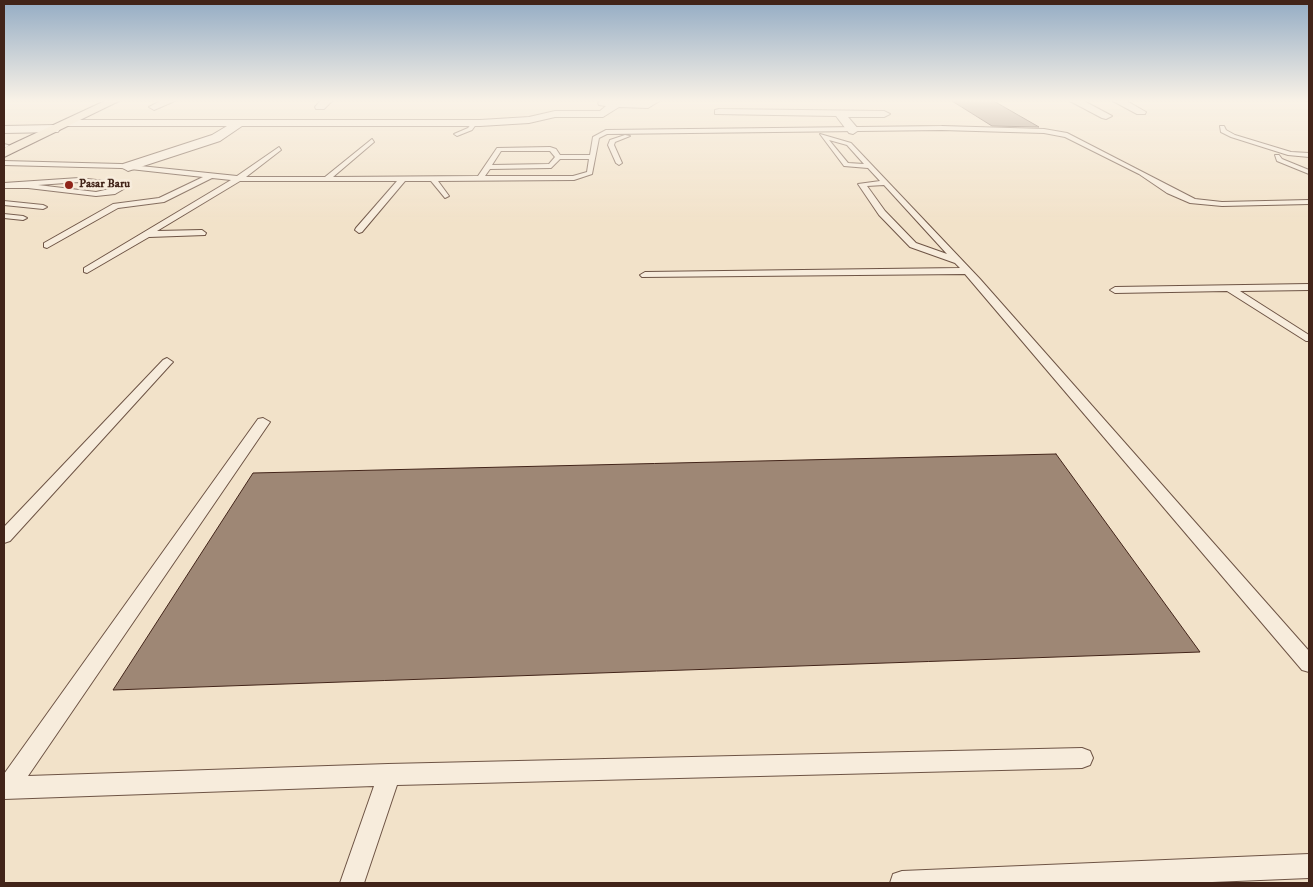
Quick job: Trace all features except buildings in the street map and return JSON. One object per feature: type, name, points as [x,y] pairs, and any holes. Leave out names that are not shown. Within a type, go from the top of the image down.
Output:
[{"type":"main road","points":[[4,148],[19,141]]},
{"type":"street","points":[[128,167],[205,141]]},
{"type":"lane","points":[[326,180],[370,141]]},
{"type":"lane","points":[[4,163],[128,167],[236,180],[434,180],[585,176],[590,173],[595,141]]},
{"type":"lane","points":[[612,141],[611,145],[619,163]]},
{"type":"lane","points":[[827,141],[851,171]]},
{"type":"lane","points":[[841,141],[849,144],[886,183],[906,212],[958,262],[1309,664]]},
{"type":"lane","points":[[1084,141],[1170,191],[1193,201],[1222,204],[1309,202]]},
{"type":"lane","points":[[1250,141],[1290,154],[1309,155]]},
{"type":"lane","points":[[87,270],[236,180],[279,149]]},
{"type":"lane","points":[[480,179],[498,149],[550,149],[554,150],[558,157]]},
{"type":"lane","points":[[1290,154],[1276,158],[1309,172]]},
{"type":"lane","points":[[558,157],[592,157]]},
{"type":"lane","points":[[488,167],[551,166],[558,157]]},
{"type":"lane","points":[[846,165],[869,166]]},
{"type":"lane","points":[[301,180],[314,170]]},
{"type":"lane","points":[[47,245],[116,206],[161,200],[209,177]]},
{"type":"lane","points":[[4,186],[79,180],[122,185],[124,187],[112,192],[96,194],[30,185]]},
{"type":"lane","points":[[359,230],[402,180]]},
{"type":"lane","points":[[434,180],[445,196]]},
{"type":"lane","points":[[886,183],[859,180],[882,213],[913,245],[958,262]]},
{"type":"lane","points":[[4,203],[43,207]]},
{"type":"lane","points":[[882,213],[892,212]]},
{"type":"lane","points":[[4,216],[23,218]]},
{"type":"lane","points":[[146,234],[202,233]]},
{"type":"lane","points":[[645,275],[966,271]]},
{"type":"lane","points":[[1115,290],[1309,287]]},
{"type":"lane","points":[[1229,288],[1306,338]]},
{"type":"lane","points":[[4,537],[167,362]]},
{"type":"lane","points":[[5,788],[263,422]]},
{"type":"lane","points":[[5,788],[388,775],[1082,758]]},
{"type":"lane","points":[[352,883],[382,799],[388,775]]},
{"type":"lane","points":[[902,883],[1309,866]]},
{"type":"place","name":"Pasar Baru","points":[[69,185]]}]
